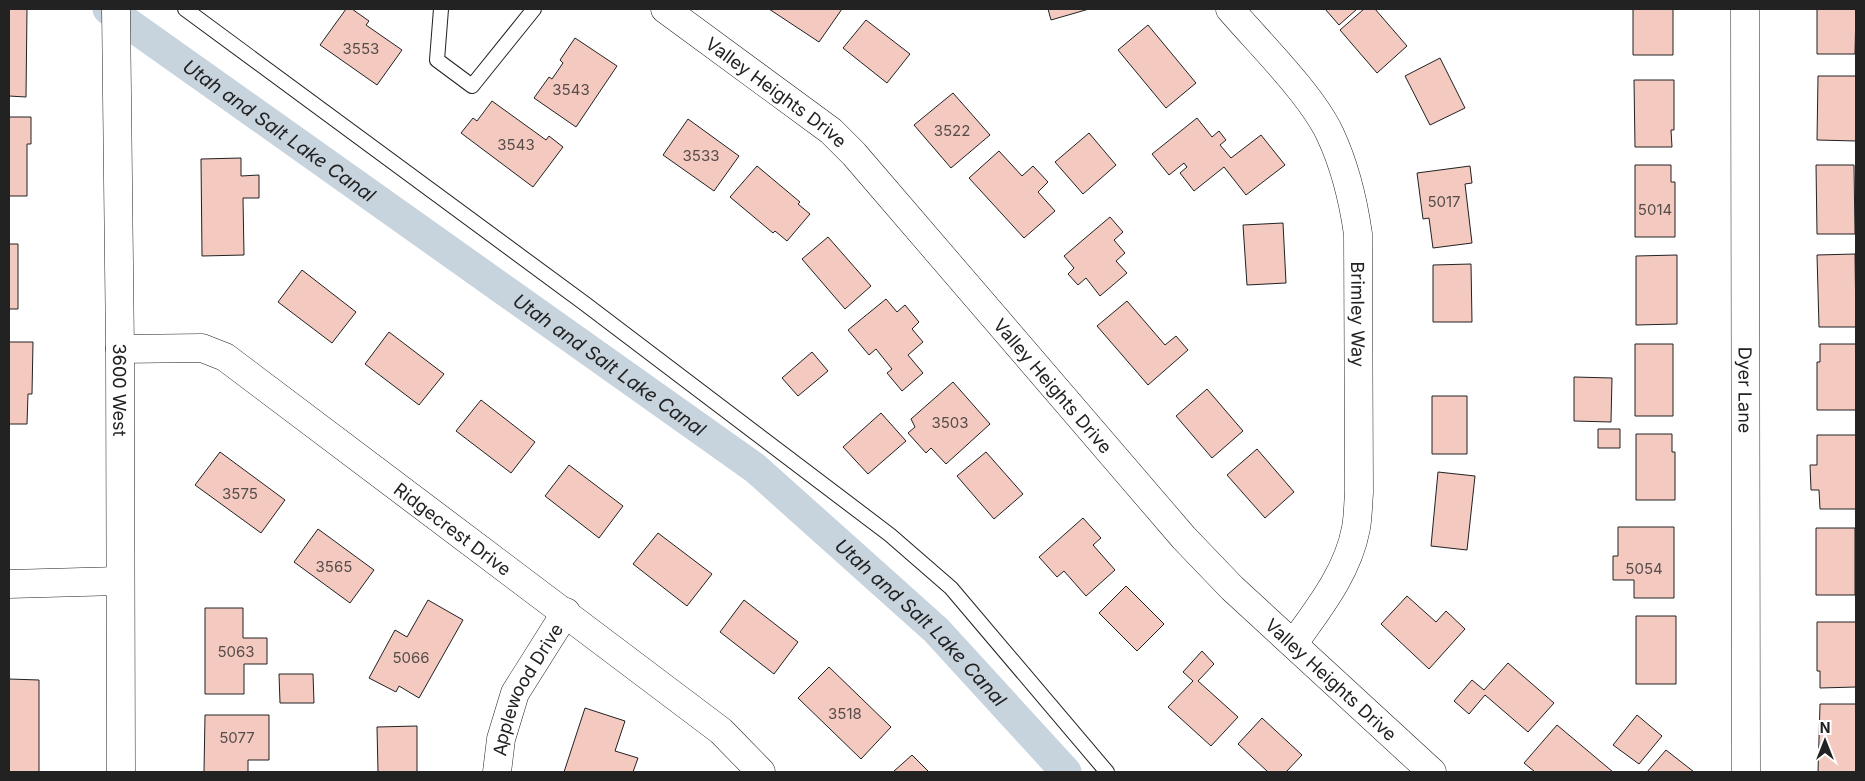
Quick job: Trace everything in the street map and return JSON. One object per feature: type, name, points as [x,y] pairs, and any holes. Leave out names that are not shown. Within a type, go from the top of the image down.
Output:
[{"type":"street","name":"3600 West","points":[[116,9],[120,349],[121,772]]},
{"type":"street","name":"Valley Heights Drive","points":[[665,9],[831,131],[854,154],[1184,538],[1232,588],[1294,643],[1432,772]]},
{"type":"street","name":"Brimley Way","points":[[1230,9],[1304,95],[1329,132],[1342,164],[1352,198],[1358,234],[1359,493],[1356,528],[1347,560],[1330,592],[1294,643]]},
{"type":"street","name":"Dyer Lane","points":[[1746,9],[1746,772]]},
{"type":"street","name":"Ridgecrest Drive","points":[[120,349],[202,348],[224,357],[566,612],[721,731],[761,772]]},
{"type":"street","points":[[9,584],[120,582]]},
{"type":"street","name":"Applewood Drive","points":[[497,772],[501,739],[515,693],[566,612]]},
{"type":"lane","points":[[185,9],[584,303],[890,535],[951,588],[1106,772]]},
{"type":"lane","points":[[440,9],[437,60],[472,86],[534,9]]},
{"type":"building","points":[[9,9],[27,9],[26,97],[9,96]]},
{"type":"building","points":[[346,9],[352,9],[369,21],[366,25],[402,50],[377,85],[320,45]]},
{"type":"building","points":[[769,9],[842,9],[819,42]]},
{"type":"building","points":[[1048,9],[1089,9],[1051,20]]},
{"type":"building","points":[[1325,9],[1357,9],[1339,25]]},
{"type":"building","points":[[1364,9],[1375,9],[1407,46],[1377,73],[1340,30]]},
{"type":"building","points":[[1633,9],[1673,9],[1673,55],[1633,55]]},
{"type":"building","points":[[1817,9],[1856,9],[1855,54],[1817,54]]},
{"type":"building","points":[[866,20],[910,54],[887,83],[843,48]]},
{"type":"building","points":[[1148,25],[1196,83],[1166,108],[1118,50]]},
{"type":"building","points":[[575,38],[617,66],[576,127],[534,98],[549,77],[552,79],[563,63],[560,60]]},
{"type":"building","points":[[1440,58],[1465,108],[1430,125],[1405,76]]},
{"type":"building","points":[[1818,76],[1856,76],[1856,141],[1817,140]]},
{"type":"building","points":[[1634,80],[1674,80],[1674,130],[1671,130],[1672,147],[1635,147]]},
{"type":"building","points":[[953,93],[990,135],[951,168],[914,125]]},
{"type":"building","points":[[492,101],[546,140],[549,136],[563,147],[533,187],[461,133],[473,118],[477,121]]},
{"type":"building","points":[[9,117],[31,117],[31,144],[27,144],[27,196],[9,196]]},
{"type":"building","points":[[1197,118],[1212,137],[1219,131],[1226,140],[1220,145],[1231,158],[1261,135],[1285,165],[1246,195],[1224,167],[1194,191],[1180,173],[1187,167],[1184,163],[1169,175],[1152,154]]},
{"type":"building","points":[[688,119],[739,156],[714,191],[663,155]]},
{"type":"building","points":[[1089,133],[1116,165],[1083,194],[1055,162]]},
{"type":"building","points":[[999,151],[1022,176],[1033,166],[1048,182],[1038,192],[1055,211],[1024,238],[969,178]]},
{"type":"building","points":[[241,158],[241,176],[259,175],[259,198],[243,198],[244,255],[202,256],[201,159]]},
{"type":"building","points":[[1635,165],[1671,165],[1671,182],[1675,182],[1675,237],[1635,237]]},
{"type":"building","points":[[1816,165],[1854,165],[1855,234],[1817,234]]},
{"type":"building","points":[[757,166],[800,202],[798,204],[810,214],[787,241],[775,231],[773,233],[730,197]]},
{"type":"building","points":[[1470,166],[1472,183],[1465,184],[1472,243],[1433,248],[1429,218],[1423,219],[1417,173]]},
{"type":"building","points":[[1110,217],[1123,232],[1114,240],[1125,253],[1116,261],[1127,273],[1100,296],[1086,278],[1078,285],[1068,274],[1074,268],[1064,256]]},
{"type":"building","points":[[1283,223],[1286,283],[1247,285],[1243,225]]},
{"type":"building","points":[[828,237],[871,286],[845,309],[802,259]]},
{"type":"building","points":[[9,244],[18,244],[18,309],[9,309]]},
{"type":"building","points":[[1855,254],[1856,327],[1819,327],[1817,255]]},
{"type":"building","points":[[1677,255],[1677,324],[1636,325],[1636,256]]},
{"type":"building","points":[[1471,264],[1472,322],[1433,322],[1433,265]]},
{"type":"building","points":[[302,270],[356,312],[332,343],[278,302]]},
{"type":"building","points":[[886,299],[897,312],[905,305],[919,322],[912,329],[923,342],[908,355],[923,373],[902,391],[887,373],[892,369],[876,349],[869,355],[848,330]]},
{"type":"building","points":[[1127,301],[1165,345],[1176,336],[1188,350],[1148,385],[1097,326]]},
{"type":"building","points":[[389,332],[444,374],[419,405],[365,364]]},
{"type":"building","points":[[9,342],[33,342],[32,394],[28,394],[27,424],[9,424]]},
{"type":"building","points":[[1635,344],[1673,344],[1673,416],[1635,416]]},
{"type":"building","points":[[1820,344],[1856,344],[1856,410],[1817,410],[1817,362],[1820,362]]},
{"type":"building","points":[[812,352],[828,371],[798,396],[782,378]]},
{"type":"building","points":[[1574,377],[1612,378],[1611,422],[1574,421]]},
{"type":"building","points":[[953,382],[990,424],[946,464],[931,448],[926,453],[908,433],[915,427],[911,419]]},
{"type":"building","points":[[1207,389],[1243,431],[1212,458],[1176,416]]},
{"type":"building","points":[[1432,396],[1467,396],[1467,454],[1432,454]]},
{"type":"building","points":[[481,400],[535,442],[511,473],[456,431]]},
{"type":"building","points":[[881,413],[906,441],[868,474],[843,447]]},
{"type":"building","points":[[1598,429],[1620,429],[1620,448],[1598,448]]},
{"type":"building","points":[[1636,434],[1672,434],[1672,452],[1675,452],[1675,500],[1636,500]]},
{"type":"building","points":[[1817,435],[1856,435],[1856,509],[1820,509],[1819,490],[1811,490],[1810,465],[1817,465]]},
{"type":"building","points":[[1257,449],[1294,492],[1265,518],[1227,475]]},
{"type":"building","points":[[220,452],[285,500],[261,533],[195,485]]},
{"type":"building","points":[[986,452],[1023,494],[994,519],[957,476]]},
{"type":"building","points":[[569,465],[623,506],[599,538],[545,496]]},
{"type":"building","points":[[1438,472],[1475,476],[1467,550],[1431,546]]},
{"type":"building","points":[[1083,518],[1101,538],[1093,545],[1115,570],[1086,596],[1064,571],[1057,577],[1039,557]]},
{"type":"building","points":[[1618,527],[1674,527],[1674,598],[1634,598],[1634,580],[1613,580],[1613,556],[1618,556]]},
{"type":"building","points":[[1816,528],[1855,528],[1855,595],[1816,595]]},
{"type":"building","points":[[318,529],[374,570],[350,603],[294,562]]},
{"type":"building","points":[[658,533],[712,574],[687,606],[633,564]]},
{"type":"building","points":[[1126,586],[1164,624],[1137,651],[1099,613]]},
{"type":"building","points":[[1407,596],[1436,622],[1446,611],[1465,629],[1429,669],[1381,624]]},
{"type":"building","points":[[428,600],[463,620],[419,698],[399,686],[396,692],[369,678],[395,630],[407,637]]},
{"type":"building","points":[[744,600],[798,642],[774,674],[720,632]]},
{"type":"building","points":[[205,608],[243,608],[243,638],[267,638],[267,664],[244,664],[244,694],[205,694]]},
{"type":"building","points":[[1636,616],[1676,616],[1676,684],[1636,684]]},
{"type":"building","points":[[1817,622],[1856,622],[1856,687],[1820,688],[1820,671],[1817,671]]},
{"type":"building","points":[[1202,651],[1214,664],[1198,681],[1238,717],[1211,746],[1168,707],[1193,681],[1183,672]]},
{"type":"building","points":[[1508,663],[1554,703],[1528,732],[1485,695],[1469,714],[1454,701],[1472,680],[1484,690]]},
{"type":"building","points":[[829,667],[891,727],[861,759],[798,698]]},
{"type":"building","points":[[279,674],[313,674],[314,703],[280,703]]},
{"type":"building","points":[[9,679],[39,680],[39,772],[9,772]]},
{"type":"building","points":[[1820,704],[1856,704],[1856,772],[1818,772]]},
{"type":"building","points":[[585,708],[625,721],[615,751],[638,758],[633,772],[564,772]]},
{"type":"building","points":[[205,715],[269,715],[269,760],[248,760],[248,772],[204,772]]},
{"type":"building","points":[[1637,715],[1662,736],[1639,764],[1613,745]]},
{"type":"building","points":[[1262,718],[1302,755],[1286,772],[1268,772],[1238,744]]},
{"type":"building","points":[[1557,725],[1613,772],[1535,772],[1524,763]]},
{"type":"building","points":[[417,726],[417,772],[378,772],[377,727]]},
{"type":"building","points":[[1666,750],[1694,772],[1647,772]]},
{"type":"building","points":[[912,755],[929,772],[893,772]]},
{"type":"waterway","name":"Utah and Salt Lake Canal","points":[[108,9],[755,468],[936,630],[1066,772]]}]
